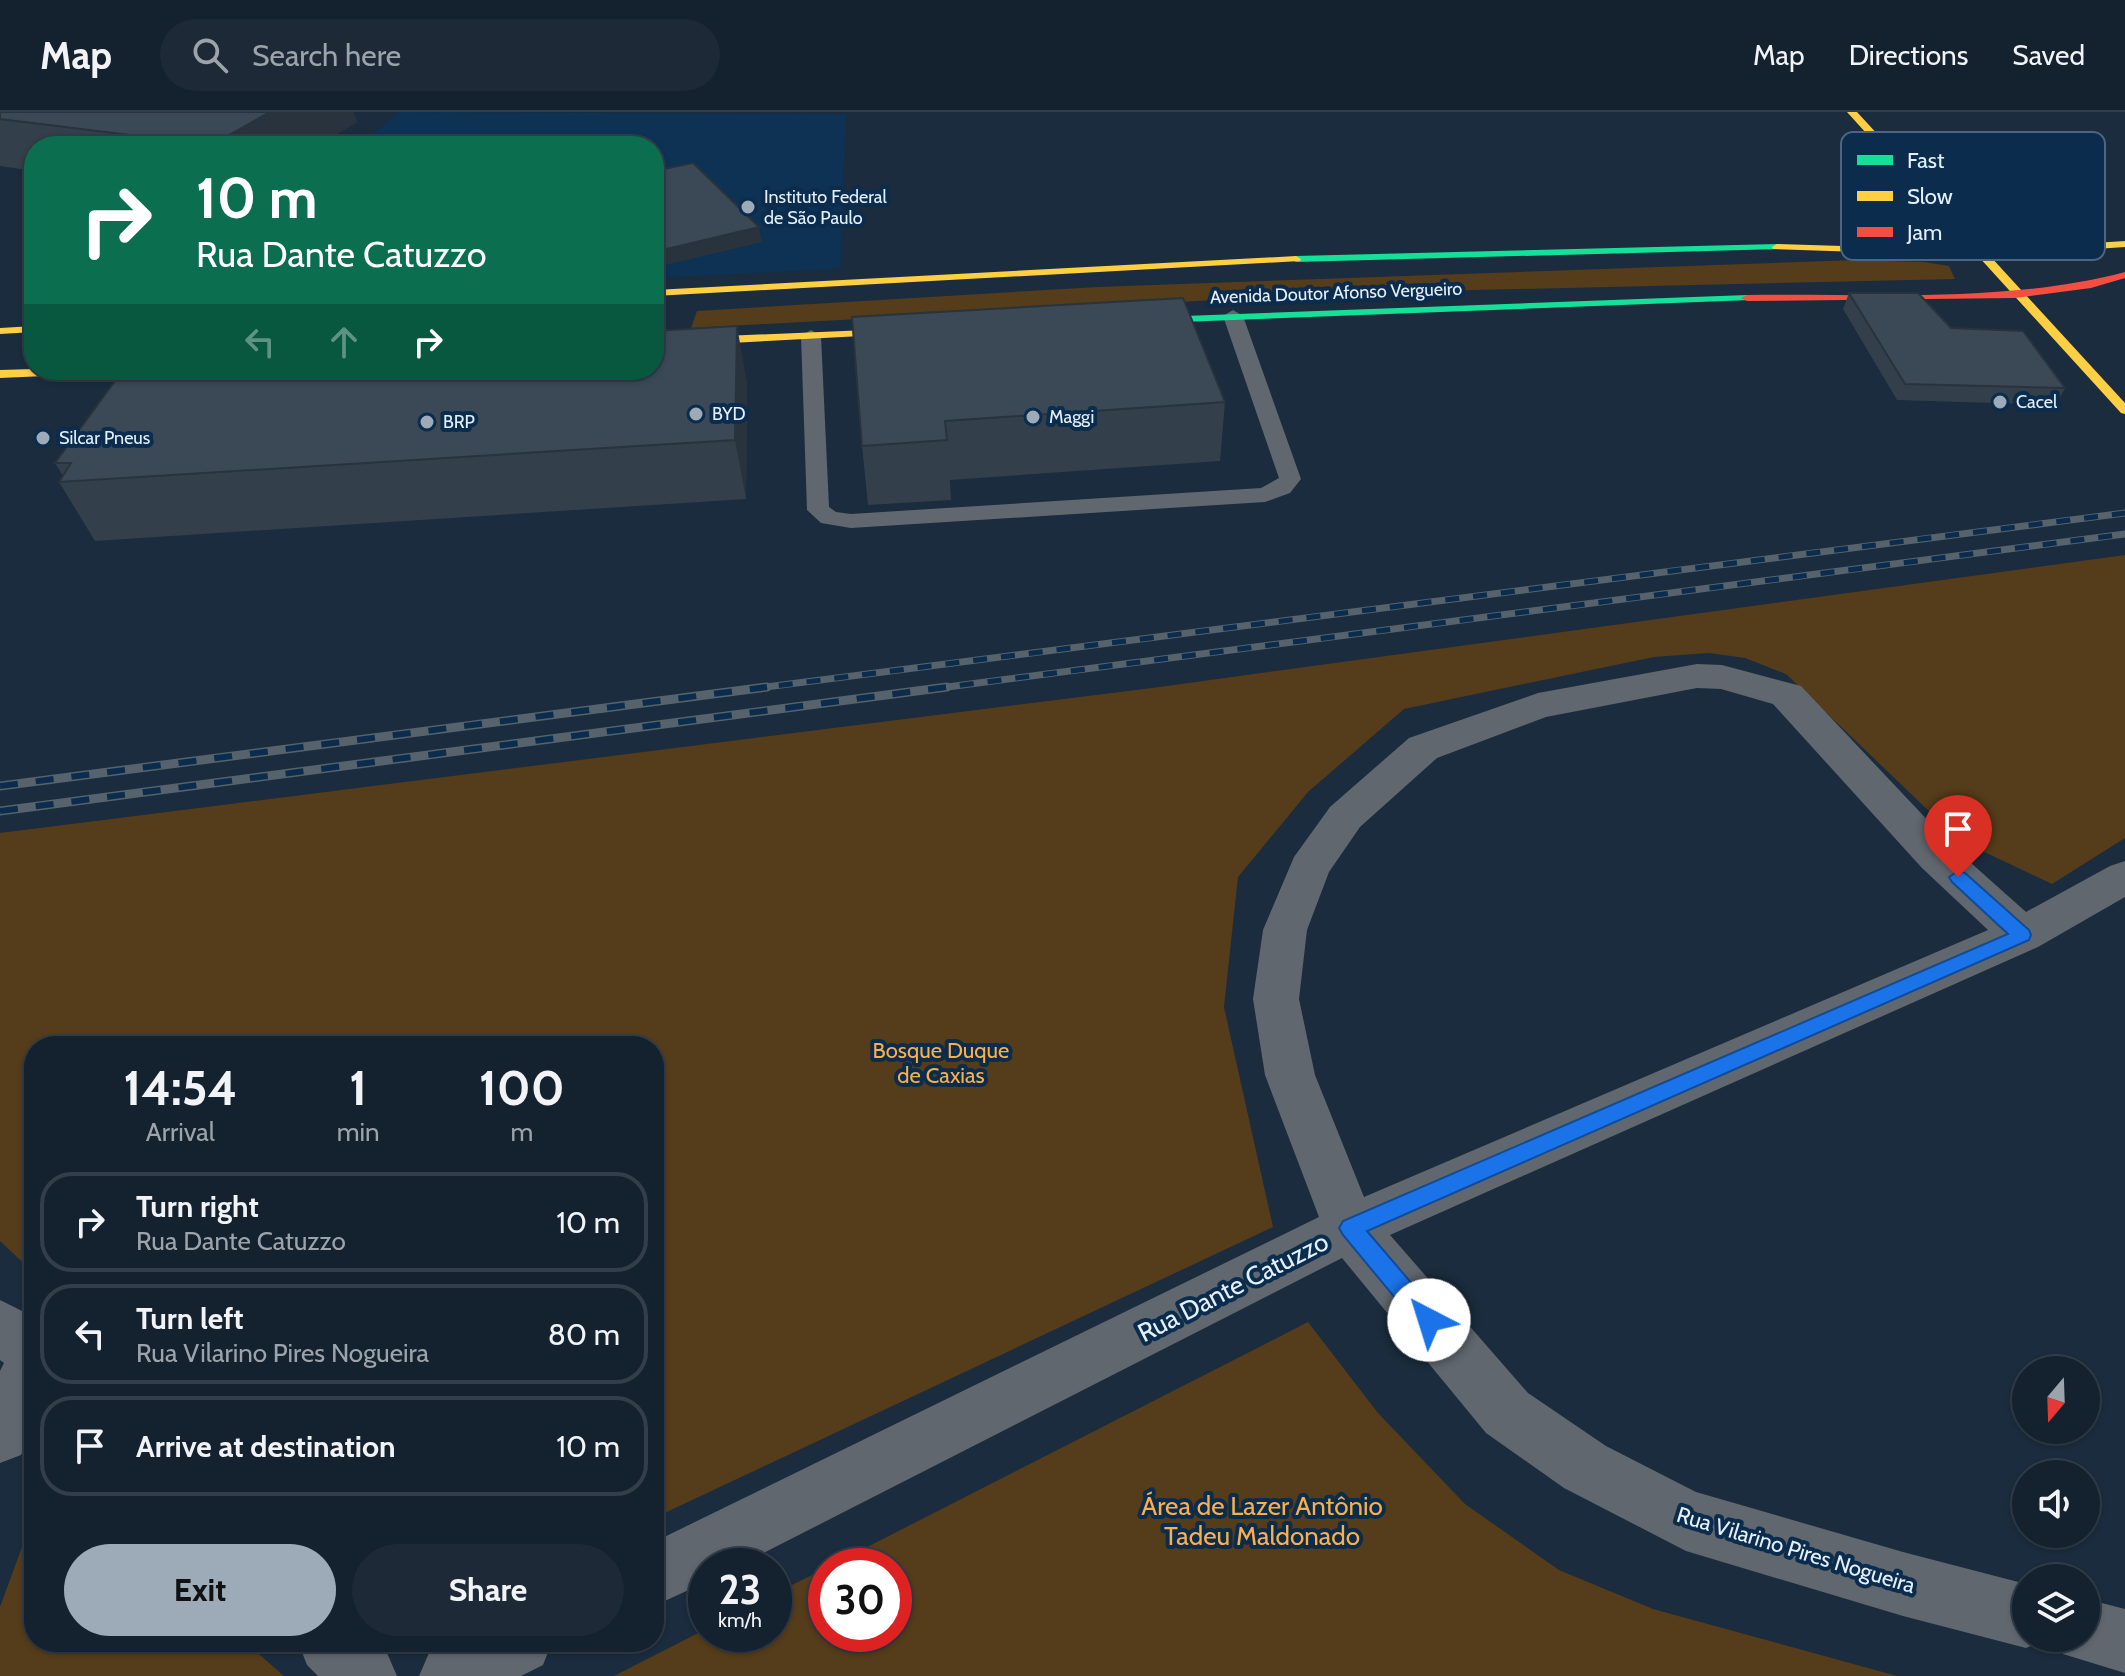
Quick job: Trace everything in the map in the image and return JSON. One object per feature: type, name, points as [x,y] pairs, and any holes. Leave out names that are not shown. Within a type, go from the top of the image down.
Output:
[{"type":"main road","points":[[1852,112],[1870,132]]},
{"type":"main road","name":"Avenida Doutor Afonso Vergueiro","points":[[2105,247],[2125,244]]},
{"type":"main road","name":"Avenida Doutor Afonso Vergueiro","points":[[664,292],[1276,260],[1763,247],[1841,250]]},
{"type":"main road","points":[[1986,260],[2021,294],[2125,410]]},
{"type":"main road","name":"Avenida Doutor Afonso Vergueiro","points":[[1107,322],[1808,297],[2021,294],[2083,289],[2125,275]]},
{"type":"main road","points":[[0,331],[24,330]]},
{"type":"main road","points":[[664,343],[936,330]]},
{"type":"main road","points":[[0,374],[24,373]]},
{"type":"street","name":"Rua Vilarino Pires Nogueira","points":[[2012,1612],[1903,1584],[1686,1520],[1585,1467],[1507,1413],[1350,1228],[1290,1075],[1276,999],[1285,930],[1309,868],[1345,817],[1423,748],[1538,706],[1697,676],[1722,677],[1787,695],[1937,857],[2022,935]]},
{"type":"street","name":"Rua Dante Catuzzo","points":[[664,1570],[1350,1228],[2022,935],[2125,877]]},
{"type":"street","points":[[0,1326],[24,1344]]},
{"type":"street","points":[[0,1434],[24,1384]]},
{"type":"street","points":[[2100,1635],[2125,1641]]},
{"type":"street","points":[[340,1652],[364,1676]]},
{"type":"street","points":[[452,1676],[500,1652]]},
{"type":"lane","points":[[811,336],[818,510],[829,518],[851,521],[1265,495],[1282,488],[1290,479],[1233,316]]},
{"type":"shaded area","name":"Instituto Federal de São Paulo","points":[[399,112],[846,114],[840,269],[664,278],[664,136],[371,136]]},
{"type":"green space","points":[[1856,260],[1949,266],[1955,279],[1346,293],[691,328],[697,311],[1097,287]]},
{"type":"green space","name":"Bosque Duque de Caxias","points":[[2125,555],[2125,838],[2052,884],[1959,840],[1786,674],[1745,658],[1709,653],[1654,657],[1404,709],[1308,792],[1238,877],[1224,1007],[1273,1227],[664,1513],[664,1036],[24,1036],[24,1264],[0,1241],[0,833],[1152,688]]},
{"type":"green space","name":"Área de Lazer Antônio Tadeu Maldonado","points":[[1308,1322],[1378,1413],[1465,1504],[1559,1570],[1653,1609],[1897,1676],[614,1676],[688,1638],[688,1652],[792,1652],[792,1585],[808,1577],[808,1652],[912,1652],[912,1548],[865,1548]]},
{"type":"green space","points":[[24,1541],[24,1652],[256,1652],[284,1676],[0,1676],[0,1607]]},
{"type":"building","points":[[0,112],[270,112],[227,136],[138,136],[0,119]]},
{"type":"building","points":[[693,163],[759,227],[664,250],[664,169]]},
{"type":"building","points":[[1849,293],[1918,293],[1951,328],[2023,331],[2065,388],[1905,384]]},
{"type":"building","points":[[1183,298],[1225,402],[945,421],[947,440],[862,446],[852,317]]},
{"type":"building","points":[[737,326],[735,440],[59,482],[71,463],[55,463],[116,380],[664,380],[664,330]]},
{"type":"railway","points":[[751,689],[2125,513]]},
{"type":"railway","points":[[932,689],[2125,534]]},
{"type":"railway","points":[[0,786],[767,687]]},
{"type":"railway","points":[[0,811],[947,687]]},
{"type":"traffic: fast","points":[[1296,259],[1777,247]]},
{"type":"traffic: fast","points":[[1130,321],[1747,298]]},
{"type":"traffic: slow","points":[[1852,112],[1870,132]]},
{"type":"traffic: slow","points":[[2105,246],[2125,244]]},
{"type":"traffic: slow","points":[[1777,247],[1841,249]]},
{"type":"traffic: slow","points":[[664,292],[1296,259]]},
{"type":"traffic: slow","points":[[1988,260],[2125,410]]},
{"type":"traffic: slow","points":[[0,331],[24,330]]},
{"type":"traffic: slow","points":[[664,343],[914,331]]},
{"type":"traffic: slow","points":[[0,374],[24,373]]},
{"type":"traffic: jam","points":[[1747,298],[2015,295],[2091,285],[2125,275]]},
{"type":"place","name":"Instituto Federal de São Paulo","points":[[748,207]]},
{"type":"place","name":"Cacel","points":[[2000,402]]},
{"type":"place","name":"BYD","points":[[696,414]]},
{"type":"place","name":"Maggi","points":[[1033,417]]},
{"type":"place","name":"BRP","points":[[427,422]]},
{"type":"place","name":"Silcar Pneus","points":[[43,438]]},
{"type":"route","points":[[1429,1320],[1350,1228],[2022,935],[1958,877]]}]
